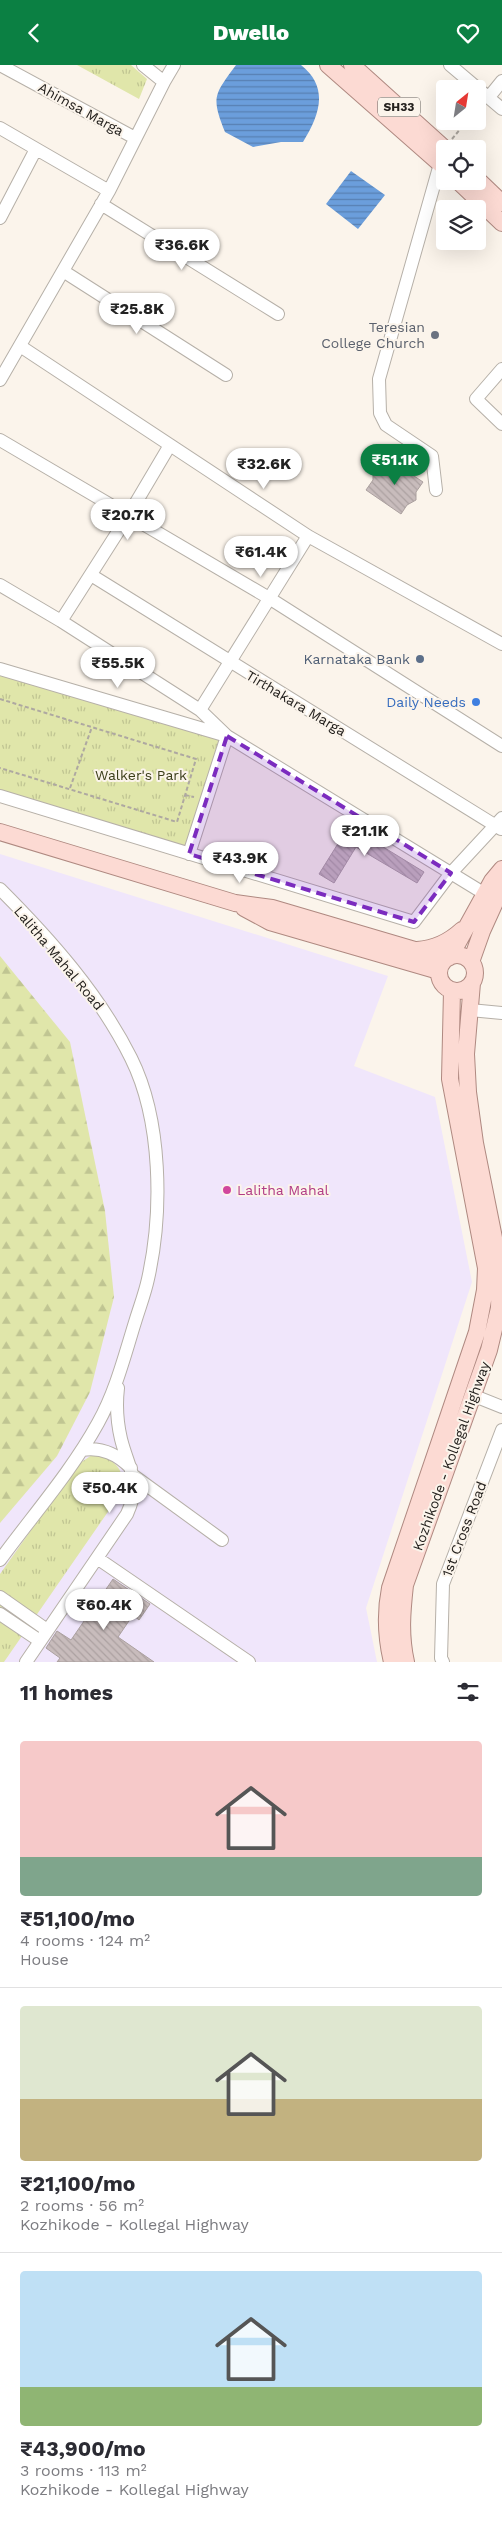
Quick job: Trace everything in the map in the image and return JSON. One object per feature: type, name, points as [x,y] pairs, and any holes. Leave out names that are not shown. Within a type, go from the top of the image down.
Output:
[{"type":"main road","name":"SH33","points":[[341,68],[436,151]]},
{"type":"main road","points":[[486,188],[502,203]]},
{"type":"main road","points":[[467,190],[502,223]]},
{"type":"main road","points":[[0,832],[235,903],[272,908],[414,950],[444,962]]},
{"type":"main road","points":[[396,960],[444,962],[461,956],[471,962],[475,973],[472,983],[463,991],[452,991],[442,983],[444,962],[468,925],[485,893],[502,869]]},
{"type":"main road","points":[[471,962],[482,931],[502,887]]},
{"type":"main road","points":[[235,903],[270,921],[396,960],[427,976],[436,984],[447,1008],[451,1024]]},
{"type":"main road","points":[[414,950],[427,950],[443,944],[468,925]]},
{"type":"main road","name":"Kozhikode - Kollegal Highway","points":[[392,1662],[388,1643],[387,1609],[390,1588],[474,1339],[483,1307],[486,1268],[485,1224],[468,1092],[466,1054],[472,983]]},
{"type":"main road","name":"Kozhikode - Kollegal Highway","points":[[406,1662],[402,1642],[401,1615],[405,1585],[472,1395],[498,1332],[500,1308],[501,1268],[485,1224],[450,1079],[452,991]]},
{"type":"street","name":"Ahimsa Marga","points":[[0,65],[135,138]]},
{"type":"street","points":[[143,65],[164,81]]},
{"type":"street","points":[[0,381],[109,191],[164,81],[174,65]]},
{"type":"street","points":[[450,65],[502,109]]},
{"type":"street","points":[[489,97],[502,81]]},
{"type":"street","points":[[0,128],[109,191]]},
{"type":"street","points":[[0,218],[36,149]]},
{"type":"street","points":[[436,181],[379,379],[380,413],[386,425],[432,456],[436,490]]},
{"type":"street","points":[[101,204],[278,314]]},
{"type":"street","points":[[63,271],[226,375]]},
{"type":"street","points":[[20,346],[308,536],[502,645]]},
{"type":"street","points":[[502,369],[476,399],[502,424]]},
{"type":"street","points":[[0,441],[269,598],[502,747]]},
{"type":"street","points":[[60,621],[170,445]]},
{"type":"street","points":[[200,710],[308,536]]},
{"type":"street","name":"Tirthakara Marga","points":[[90,575],[228,663],[500,824]]},
{"type":"street","points":[[0,585],[200,710],[227,737],[485,893]]},
{"type":"street","points":[[0,669],[227,737]]},
{"type":"street","points":[[189,854],[227,737]]},
{"type":"street","points":[[0,796],[414,922],[451,873],[500,824]]},
{"type":"street","name":"Lalitha Mahal Road","points":[[0,889],[61,956],[95,998],[132,1059],[144,1091],[156,1158],[157,1199],[148,1279],[119,1376],[108,1405],[82,1450],[0,1560]]},
{"type":"street","points":[[470,1010],[502,1013]]},
{"type":"street","name":"Lalitha Mahal Road","points":[[26,1662],[130,1507],[135,1489],[133,1472],[117,1420],[119,1376]]},
{"type":"street","points":[[472,1395],[502,1407]]},
{"type":"street","name":"1st Cross Road","points":[[443,1662],[441,1657],[443,1584],[502,1430]]},
{"type":"street","points":[[82,1450],[108,1452],[222,1540]]},
{"type":"street","points":[[97,1558],[249,1662]]},
{"type":"street","points":[[0,1597],[47,1630]]},
{"type":"street","points":[[0,1614],[40,1641]]},
{"type":"path","points":[[0,699],[196,759],[177,822],[0,768]]},
{"type":"path","points":[[69,789],[92,727]]},
{"type":"highlighted area","points":[[227,736],[451,873],[414,922],[189,854]]},
{"type":"shaded area","name":"Lalitha Mahal","points":[[0,854],[388,976],[354,1066],[435,1097],[472,1282],[366,1608],[377,1662],[0,1662]]},
{"type":"green space","points":[[77,65],[131,65],[147,79],[139,99]]},
{"type":"green space","name":"Walker's Park","points":[[0,669],[227,736],[189,854],[0,795]]},
{"type":"green space","points":[[0,956],[70,1042],[105,1211],[114,1297],[90,1392],[57,1456],[0,1523]]},
{"type":"green space","points":[[92,1455],[107,1458],[117,1466],[123,1478],[121,1493],[4,1662],[0,1662],[0,1574],[77,1465]]},
{"type":"water","points":[[236,65],[301,65],[310,74],[316,83],[319,102],[314,122],[303,142],[281,142],[253,147],[225,132],[218,111],[217,97],[223,83]]},
{"type":"water","points":[[351,171],[385,195],[358,229],[326,204]]},
{"type":"building","points":[[387,458],[398,465],[407,466],[411,474],[423,482],[416,492],[416,500],[407,505],[401,514],[366,490],[373,480],[373,471],[380,469]]},
{"type":"building","points":[[349,826],[424,872],[417,883],[356,847],[334,883],[319,874]]},
{"type":"building","points":[[113,1579],[150,1604],[139,1620],[133,1615],[118,1637],[154,1662],[57,1662],[60,1658],[46,1648],[57,1631],[71,1640]]},
{"type":"place","name":"Teresian College Church","points":[[435,335]]},
{"type":"place","name":"Karnataka Bank","points":[[420,659]]},
{"type":"place","name":"Daily Needs","points":[[476,702]]},
{"type":"place","name":"Lalitha Mahal","points":[[227,1190]]}]
